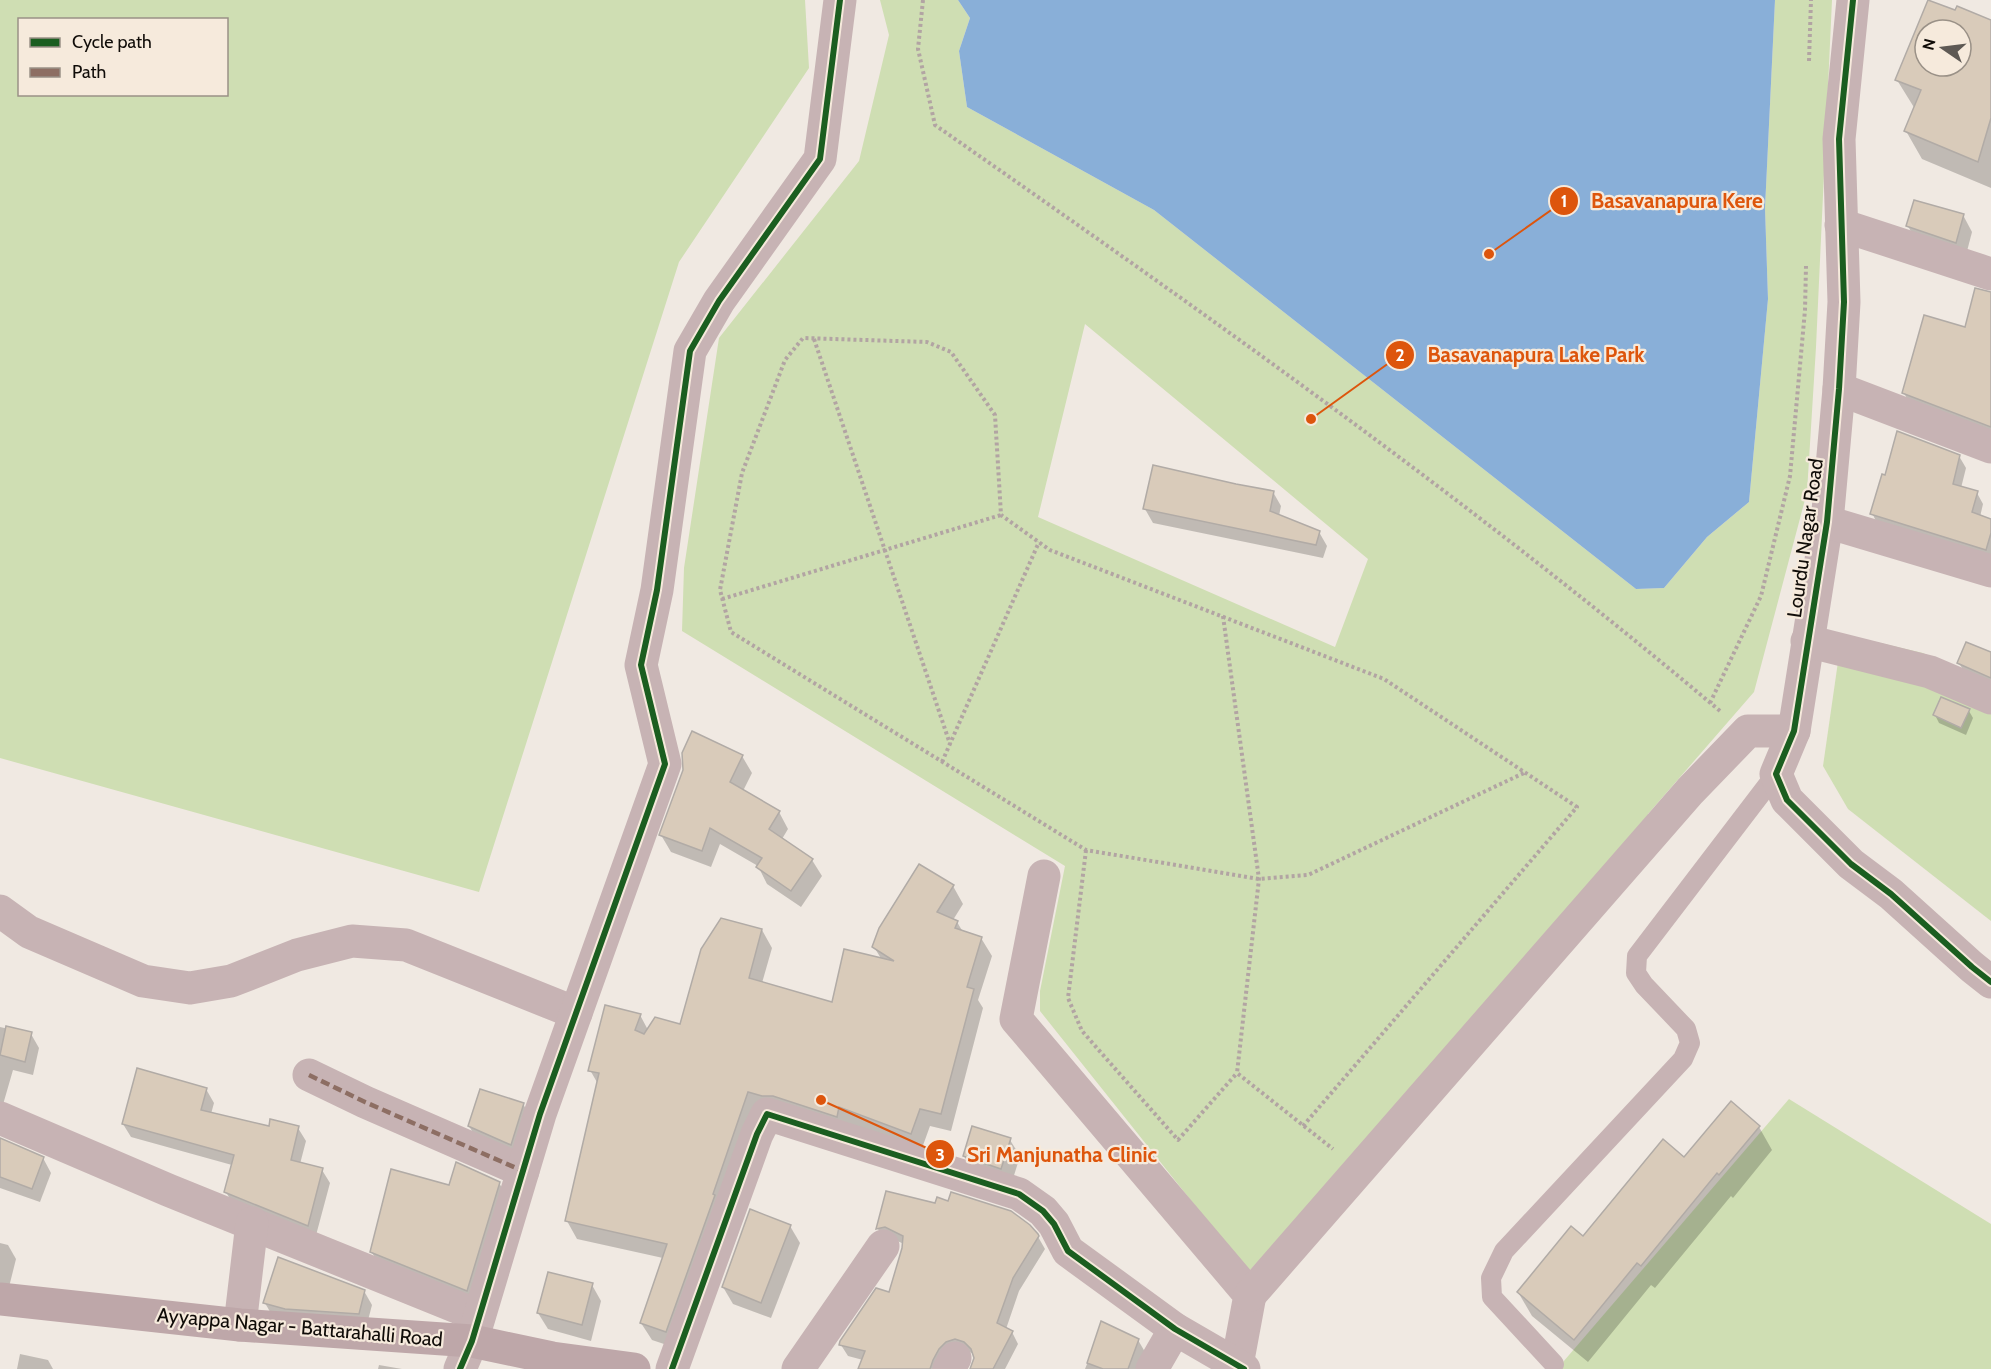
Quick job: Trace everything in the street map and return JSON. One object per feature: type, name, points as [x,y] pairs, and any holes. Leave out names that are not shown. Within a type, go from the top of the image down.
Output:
[{"type":"main road","name":"Ayyappa Nagar - Battarahalli Road","points":[[0,1299],[240,1325],[470,1342],[620,1368]]},
{"type":"street","points":[[0,1118],[168,1190],[252,1223],[470,1342],[540,1114],[665,764],[641,665],[657,590],[690,351],[719,301],[820,159],[840,0]]},
{"type":"street","name":"Lourdu Nagar Road","points":[[1776,774],[1794,730],[1827,522],[1844,302],[1839,139],[1853,0]]},
{"type":"street","points":[[1841,225],[1991,274]]},
{"type":"street","points":[[1839,389],[1991,447]]},
{"type":"street","points":[[1827,522],[1991,572]]},
{"type":"street","points":[[1807,641],[1930,672],[1991,698]]},
{"type":"street","points":[[672,1369],[757,1134],[767,1114],[1019,1194],[1043,1211],[1054,1224],[1068,1251],[1175,1329],[1241,1367],[1250,1295],[1690,791],[1748,731],[1794,730]]},
{"type":"street","points":[[1776,774],[1787,800],[1851,864],[1891,894],[1991,982]]},
{"type":"street","points":[[1044,876],[1016,1019],[1250,1295]]},
{"type":"street","points":[[0,911],[29,932],[143,981],[190,988],[231,981],[297,955],[352,941],[384,943],[405,945],[437,956],[576,1012]]},
{"type":"street","points":[[309,1075],[523,1171]]},
{"type":"street","points":[[240,1325],[252,1223]]},
{"type":"street","points":[[798,1369],[883,1246]]},
{"type":"street","points":[[1152,1369],[1175,1329]]},
{"type":"lane","points":[[1554,1364],[1492,1297],[1491,1278],[1504,1251],[1683,1059],[1690,1043],[1686,1029],[1636,973],[1637,956],[1776,774]]},
{"type":"path","points":[[923,0],[918,49],[935,125],[1190,303],[1360,427],[1618,627],[1710,703],[1761,596],[1790,476],[1805,310],[1806,262]]},
{"type":"path","points":[[1809,71],[1811,0]]},
{"type":"path","points":[[1001,515],[995,415],[951,352],[927,342],[802,339],[784,360],[742,473],[720,590],[730,632],[1086,850],[1259,879],[1308,875],[1526,772]]},
{"type":"path","points":[[814,339],[950,744]]},
{"type":"path","points":[[1001,515],[1050,550],[1384,679],[1577,807],[1303,1126]]},
{"type":"path","points":[[722,599],[1001,515]]},
{"type":"path","points":[[942,762],[1040,542]]},
{"type":"path","points":[[1086,850],[1068,998],[1082,1031],[1178,1140],[1237,1073],[1259,879],[1223,616]]},
{"type":"path","points":[[1237,1073],[1359,1170]]},
{"type":"green space","points":[[0,0],[805,0],[809,68],[679,262],[479,892],[0,758]]},
{"type":"green space","points":[[880,0],[958,0],[970,18],[959,51],[967,107],[1154,210],[1636,589],[1664,588],[1707,537],[1749,502],[1768,299],[1765,208],[1775,0],[1832,0],[1807,492],[1754,692],[1648,814],[1666,831],[1248,1272],[1040,1011],[1040,991],[1065,866],[682,631],[684,568],[719,338],[859,161],[889,35]],"holes":[[[1085,324],[1368,559],[1335,647],[1038,517]]]},
{"type":"green space","points":[[1842,634],[1923,653],[1991,687],[1991,921],[1848,809],[1823,766]]},
{"type":"green space","points":[[1789,1099],[1991,1224],[1991,1369],[1557,1369]]},
{"type":"water","points":[[958,0],[1775,0],[1765,208],[1768,299],[1749,502],[1707,537],[1664,588],[1636,589],[1154,210],[967,107],[959,51],[970,18]]},
{"type":"building","points":[[1928,0],[1955,10],[1957,6],[1991,20],[1991,118],[1978,162],[1904,131],[1921,90],[1895,80],[1913,36],[1913,78],[1973,78],[1973,18],[1921,18]]},
{"type":"building","points":[[1914,200],[1964,214],[1956,243],[1906,226]]},
{"type":"building","points":[[1975,288],[1991,292],[1991,427],[1902,393],[1924,315],[1965,327]]},
{"type":"building","points":[[1897,431],[1960,455],[1953,484],[1978,491],[1972,512],[1991,519],[1991,533],[1986,550],[1870,514],[1882,474],[1885,475]]},
{"type":"building","points":[[1153,465],[1274,491],[1270,511],[1320,531],[1316,545],[1143,509]]},
{"type":"building","points":[[1966,642],[1991,652],[1991,678],[1957,663]]},
{"type":"building","points":[[1941,697],[1970,709],[1961,728],[1933,715]]},
{"type":"building","points":[[692,731],[743,755],[730,782],[780,811],[769,829],[813,859],[791,891],[756,867],[762,858],[710,828],[702,851],[659,835],[683,770],[682,753]]},
{"type":"building","points":[[919,864],[954,885],[937,912],[958,921],[955,928],[982,937],[967,987],[974,989],[941,1114],[920,1109],[911,1134],[839,1107],[837,1117],[773,1096],[748,1092],[713,1194],[715,1195],[666,1332],[640,1323],[667,1244],[565,1221],[599,1073],[588,1071],[605,1005],[641,1014],[635,1030],[644,1034],[655,1017],[680,1024],[701,949],[721,918],[762,929],[749,978],[832,1002],[844,949],[894,961],[872,947],[879,928]]},
{"type":"building","points":[[6,1026],[32,1032],[25,1062],[0,1055]]},
{"type":"building","points":[[137,1068],[207,1088],[201,1110],[269,1126],[270,1119],[299,1126],[291,1160],[323,1168],[308,1226],[224,1192],[234,1155],[122,1124]]},
{"type":"building","points":[[480,1089],[524,1103],[511,1145],[468,1126]]},
{"type":"building","points":[[1731,1101],[1760,1126],[1719,1175],[1717,1173],[1641,1266],[1637,1263],[1574,1340],[1517,1292],[1571,1226],[1583,1236],[1663,1139],[1684,1157]]},
{"type":"building","points":[[972,1126],[1011,1138],[1001,1169],[963,1156]]},
{"type":"building","points":[[0,1138],[44,1157],[32,1189],[0,1177]]},
{"type":"building","points":[[456,1162],[500,1182],[467,1291],[370,1252],[391,1169],[449,1185]]},
{"type":"building","points":[[886,1191],[935,1203],[937,1197],[948,1201],[951,1192],[1011,1211],[1038,1234],[1039,1236],[1013,1278],[997,1323],[1013,1331],[993,1369],[970,1369],[974,1358],[971,1349],[964,1342],[955,1339],[946,1342],[939,1349],[930,1369],[858,1369],[865,1351],[839,1345],[876,1288],[889,1292],[902,1248],[903,1236],[885,1227],[876,1229]]},
{"type":"building","points":[[750,1209],[791,1225],[761,1303],[722,1287]]},
{"type":"building","points":[[278,1257],[365,1290],[359,1314],[285,1309],[263,1303]]},
{"type":"building","points":[[548,1272],[593,1283],[582,1325],[537,1313]]},
{"type":"building","points":[[1101,1321],[1139,1339],[1128,1369],[1103,1369],[1087,1363]]},
{"type":"marked path","points":[[309,1075],[523,1171]]},
{"type":"cycle path","points":[[460,1369],[472,1341],[540,1114],[665,764],[641,665],[657,590],[690,351],[719,301],[820,159],[840,0]]},
{"type":"cycle path","points":[[1853,0],[1839,139],[1844,302],[1827,522],[1794,731],[1776,774],[1787,800],[1851,864],[1891,894],[1991,982]]},
{"type":"cycle path","points":[[672,1369],[757,1134],[767,1114],[1019,1194],[1043,1211],[1054,1224],[1068,1251],[1175,1329],[1244,1369]]},
{"type":"place","name":"Basavanapura Kere","points":[[1489,254]]},
{"type":"place","name":"Basavanapura Lake Park","points":[[1311,419]]},
{"type":"place","name":"Sri Manjunatha Clinic","points":[[821,1100]]}]
